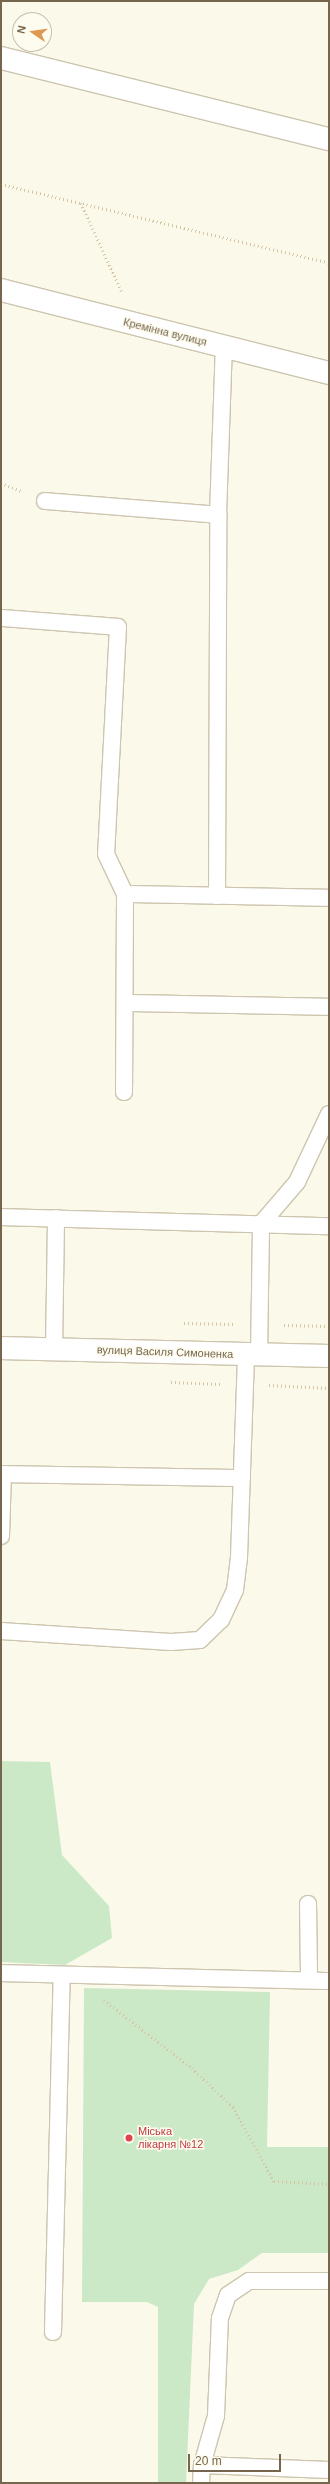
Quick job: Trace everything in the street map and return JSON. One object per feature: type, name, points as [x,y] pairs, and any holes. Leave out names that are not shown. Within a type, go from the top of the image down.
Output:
[{"type":"street","points":[[1,58],[329,139]]},
{"type":"street","name":"Кремінна вулиця","points":[[1,290],[329,373]]},
{"type":"street","name":"вулиця Василя Симоненка","points":[[1,1348],[329,1356]]},
{"type":"lane","points":[[218,896],[218,515],[224,347]]},
{"type":"lane","points":[[45,501],[218,515]]},
{"type":"lane","points":[[1,618],[118,627],[106,854],[125,894],[124,1092]]},
{"type":"lane","points":[[125,894],[329,898]]},
{"type":"lane","points":[[125,1003],[329,1006]]},
{"type":"lane","points":[[1,1631],[171,1642],[200,1640],[221,1620],[235,1590],[242,1478],[253,1355],[261,1224],[297,1182],[329,1114]]},
{"type":"lane","points":[[1,1217],[329,1226]]},
{"type":"lane","points":[[54,1349],[56,1218]]},
{"type":"lane","points":[[1,1536],[2,1474],[242,1478]]},
{"type":"lane","points":[[308,1904],[310,1980]]},
{"type":"lane","points":[[1,1974],[329,1980]]},
{"type":"lane","points":[[53,2332],[67,1975]]},
{"type":"lane","points":[[201,2483],[202,2465],[216,2416],[220,2318],[228,2295],[250,2281],[329,2281]]},
{"type":"lane","points":[[202,2465],[329,2470]]},
{"type":"path","points":[[1,184],[329,263]]},
{"type":"path","points":[[81,203],[122,292]]},
{"type":"path","points":[[67,1975],[192,2068],[232,2107],[274,2181],[329,2184]]},
{"type":"green space","points":[[1,1761],[50,1762],[62,1855],[109,1906],[112,1938],[65,1965],[1,1962]]},
{"type":"green space","points":[[84,1988],[270,1992],[267,2147],[329,2147],[329,2253],[262,2253],[238,2270],[209,2279],[194,2304],[186,2483],[158,2483],[158,2307],[147,2302],[82,2302]]},
{"type":"place","name":"Міська лікарня №12","points":[[129,2138]]}]
